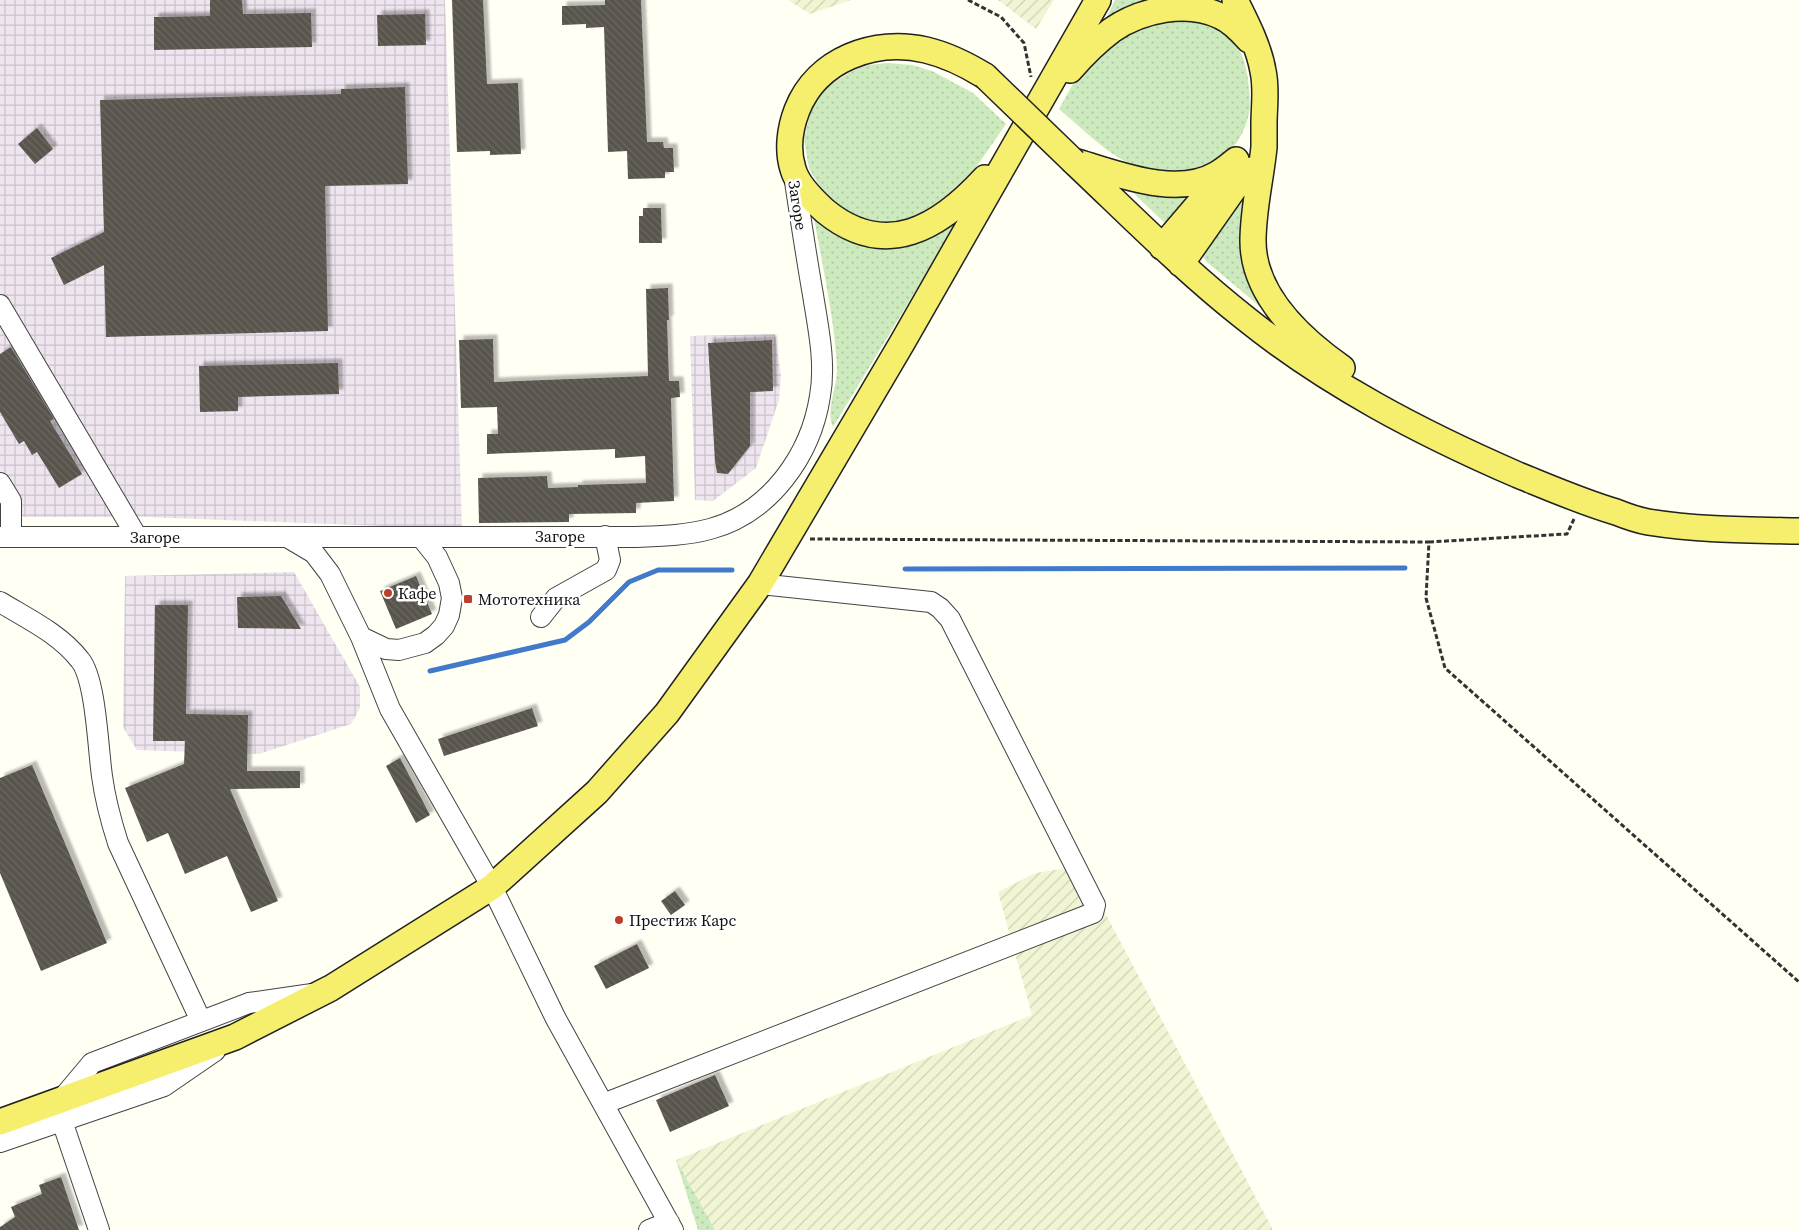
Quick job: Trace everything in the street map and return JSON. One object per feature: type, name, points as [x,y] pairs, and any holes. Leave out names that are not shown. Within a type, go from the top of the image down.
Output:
[{"type":"main road","points":[[0,1122],[62,1111],[234,1037],[324,992],[492,887],[597,792],[666,713],[760,584],[1038,107],[1098,0]]},
{"type":"main road","points":[[1233,4],[1256,48],[1263,70],[1266,103],[1254,223],[1254,258],[1266,289],[1279,310],[1318,351],[1456,448]]},
{"type":"main road","points":[[1038,107],[1087,50],[1100,39],[1127,21],[1158,10],[1192,8],[1220,15],[1234,24],[1256,48]]},
{"type":"main road","points":[[1012,149],[969,196],[929,225],[901,235],[872,234],[844,224],[817,204],[806,192],[793,171],[790,136],[800,102],[818,77],[846,57],[864,51],[897,47],[927,50],[946,56],[985,76],[1162,247],[1244,318],[1288,351],[1386,412],[1456,448],[1581,502],[1646,522],[1712,530],[1799,531]]},
{"type":"main road","points":[[1074,162],[1146,182],[1176,184],[1204,180],[1217,174],[1236,160],[1264,134]]},
{"type":"main road","points":[[1181,264],[1264,134]]},
{"type":"main road","points":[[1162,247],[1236,160]]},
{"type":"street","name":"Загоре","points":[[6,537],[632,537],[688,534],[712,528],[734,519],[757,506],[776,488],[792,468],[804,446],[814,421],[820,396],[822,370],[820,341],[793,171]]},
{"type":"street","points":[[0,305],[137,537]]},
{"type":"street","points":[[0,483],[11,501],[6,537]]},
{"type":"street","points":[[286,536],[314,553],[330,574],[361,637],[390,709],[492,887],[556,1019],[671,1226],[649,1230]]},
{"type":"street","points":[[361,637],[386,649],[400,650],[424,643],[436,635],[444,626],[449,614],[452,598],[449,582],[437,557],[421,536]]},
{"type":"street","points":[[541,617],[556,598],[606,570],[610,560],[604,536]]},
{"type":"street","points":[[603,1104],[1093,913],[1095,909],[1095,905],[950,619],[940,608],[931,602],[760,584]]},
{"type":"street","points":[[0,602],[61,640],[82,662],[91,685],[108,813],[118,843],[201,1021]]},
{"type":"street","points":[[0,1142],[62,1111],[92,1063],[249,1003],[324,992]]},
{"type":"street","points":[[62,1111],[99,1230]]},
{"type":"path","points":[[968,0],[1001,17],[1024,43],[1038,107]]},
{"type":"path","points":[[788,538],[1430,542],[1567,534],[1581,502]]},
{"type":"path","points":[[1430,542],[1426,598],[1445,668],[1799,982]]},
{"type":"shaded area","points":[[0,0],[445,0],[462,529],[147,517],[0,517]]},
{"type":"shaded area","points":[[775,334],[781,376],[779,400],[756,468],[713,501],[695,500],[690,336]]},
{"type":"shaded area","points":[[294,572],[360,687],[360,708],[351,724],[259,754],[137,750],[123,727],[125,576]]},
{"type":"green space","points":[[788,0],[851,0],[810,14]]},
{"type":"green space","points":[[998,0],[1054,0],[1036,29]]},
{"type":"green space","points":[[1115,0],[1203,0],[1103,25]]},
{"type":"green space","points":[[1198,18],[1212,23],[1221,29],[1239,50],[1248,79],[1250,109],[1239,140],[1220,159],[1196,170],[1183,172],[1148,171],[1131,164],[1098,143],[1059,109],[1083,66],[1109,41],[1168,19]]},
{"type":"green space","points":[[888,63],[912,65],[932,71],[973,93],[1006,124],[959,192],[944,206],[890,227],[866,222],[844,210],[824,194],[809,168],[804,139],[811,110],[826,87],[854,70],[868,65]]},
{"type":"green space","points":[[1253,175],[1250,193],[1281,324],[1207,262],[1201,254]]},
{"type":"green space","points":[[1123,183],[1206,185],[1168,226]]},
{"type":"green space","points":[[813,212],[847,235],[953,217],[956,224],[833,427],[830,413],[837,367],[830,309]]},
{"type":"green space","points":[[1068,868],[1102,907],[1273,1230],[715,1230],[676,1160],[1032,1015],[998,892],[1035,873]]},
{"type":"green space","points":[[676,1160],[715,1230],[698,1230]]},
{"type":"building","points":[[210,0],[242,0],[243,14],[311,13],[312,47],[154,50],[154,17],[210,16]]},
{"type":"building","points":[[452,0],[483,0],[487,84],[518,83],[521,154],[490,155],[490,151],[457,152]]},
{"type":"building","points":[[605,0],[641,0],[647,142],[663,142],[664,148],[673,148],[674,172],[665,172],[665,178],[628,179],[627,151],[608,152],[604,27],[586,28],[586,24],[562,25],[562,6],[605,5]]},
{"type":"building","points":[[425,14],[426,45],[378,46],[377,15]]},
{"type":"building","points":[[405,87],[408,184],[325,186],[328,331],[106,337],[104,265],[64,285],[51,258],[104,232],[100,100],[341,94],[341,89]]},
{"type":"building","points":[[37,128],[53,149],[35,164],[18,144]]},
{"type":"building","points":[[643,208],[661,208],[662,243],[639,243],[639,216],[643,216]]},
{"type":"building","points":[[668,288],[669,381],[679,381],[680,397],[671,398],[674,501],[636,503],[636,513],[569,514],[569,522],[479,523],[478,478],[547,476],[548,488],[646,483],[645,456],[615,458],[615,449],[487,454],[487,434],[498,434],[497,407],[461,408],[459,340],[493,339],[494,382],[648,376],[646,289]]},
{"type":"building","points":[[772,340],[773,391],[750,392],[750,446],[728,474],[717,473],[708,343]]},
{"type":"building","points":[[11,347],[54,419],[50,421],[82,474],[59,488],[37,452],[32,455],[24,441],[19,444],[0,412],[0,354]]},
{"type":"building","points":[[338,363],[339,394],[238,397],[238,411],[200,412],[199,366]]},
{"type":"building","points":[[416,576],[432,614],[396,629],[380,591]]},
{"type":"building","points":[[281,596],[301,629],[238,628],[237,597]]},
{"type":"building","points":[[155,605],[188,605],[186,714],[248,715],[247,771],[300,771],[300,788],[230,789],[278,901],[251,912],[227,856],[185,874],[168,833],[147,842],[125,788],[184,764],[185,741],[153,741]]},
{"type":"building","points":[[532,708],[538,726],[444,756],[438,739]]},
{"type":"building","points":[[400,758],[430,815],[416,823],[386,766]]},
{"type":"building","points":[[32,765],[107,943],[41,971],[0,873],[0,778]]},
{"type":"building","points":[[675,891],[685,905],[671,915],[661,901]]},
{"type":"building","points":[[637,944],[649,968],[606,989],[594,966]]},
{"type":"building","points":[[715,1075],[729,1106],[670,1132],[656,1100]]},
{"type":"building","points":[[61,1177],[79,1230],[0,1230],[0,1227],[15,1217],[11,1207],[42,1194],[39,1185]]},
{"type":"waterway","points":[[905,569],[1405,568]]},
{"type":"waterway","points":[[430,671],[565,640],[589,622],[629,582],[658,570],[732,570]]},
{"type":"place","name":"Кафе","points":[[388,593]]},
{"type":"place","name":"Мототехника","points":[[468,599]]},
{"type":"place","name":"Престиж Карс","points":[[619,920]]}]
